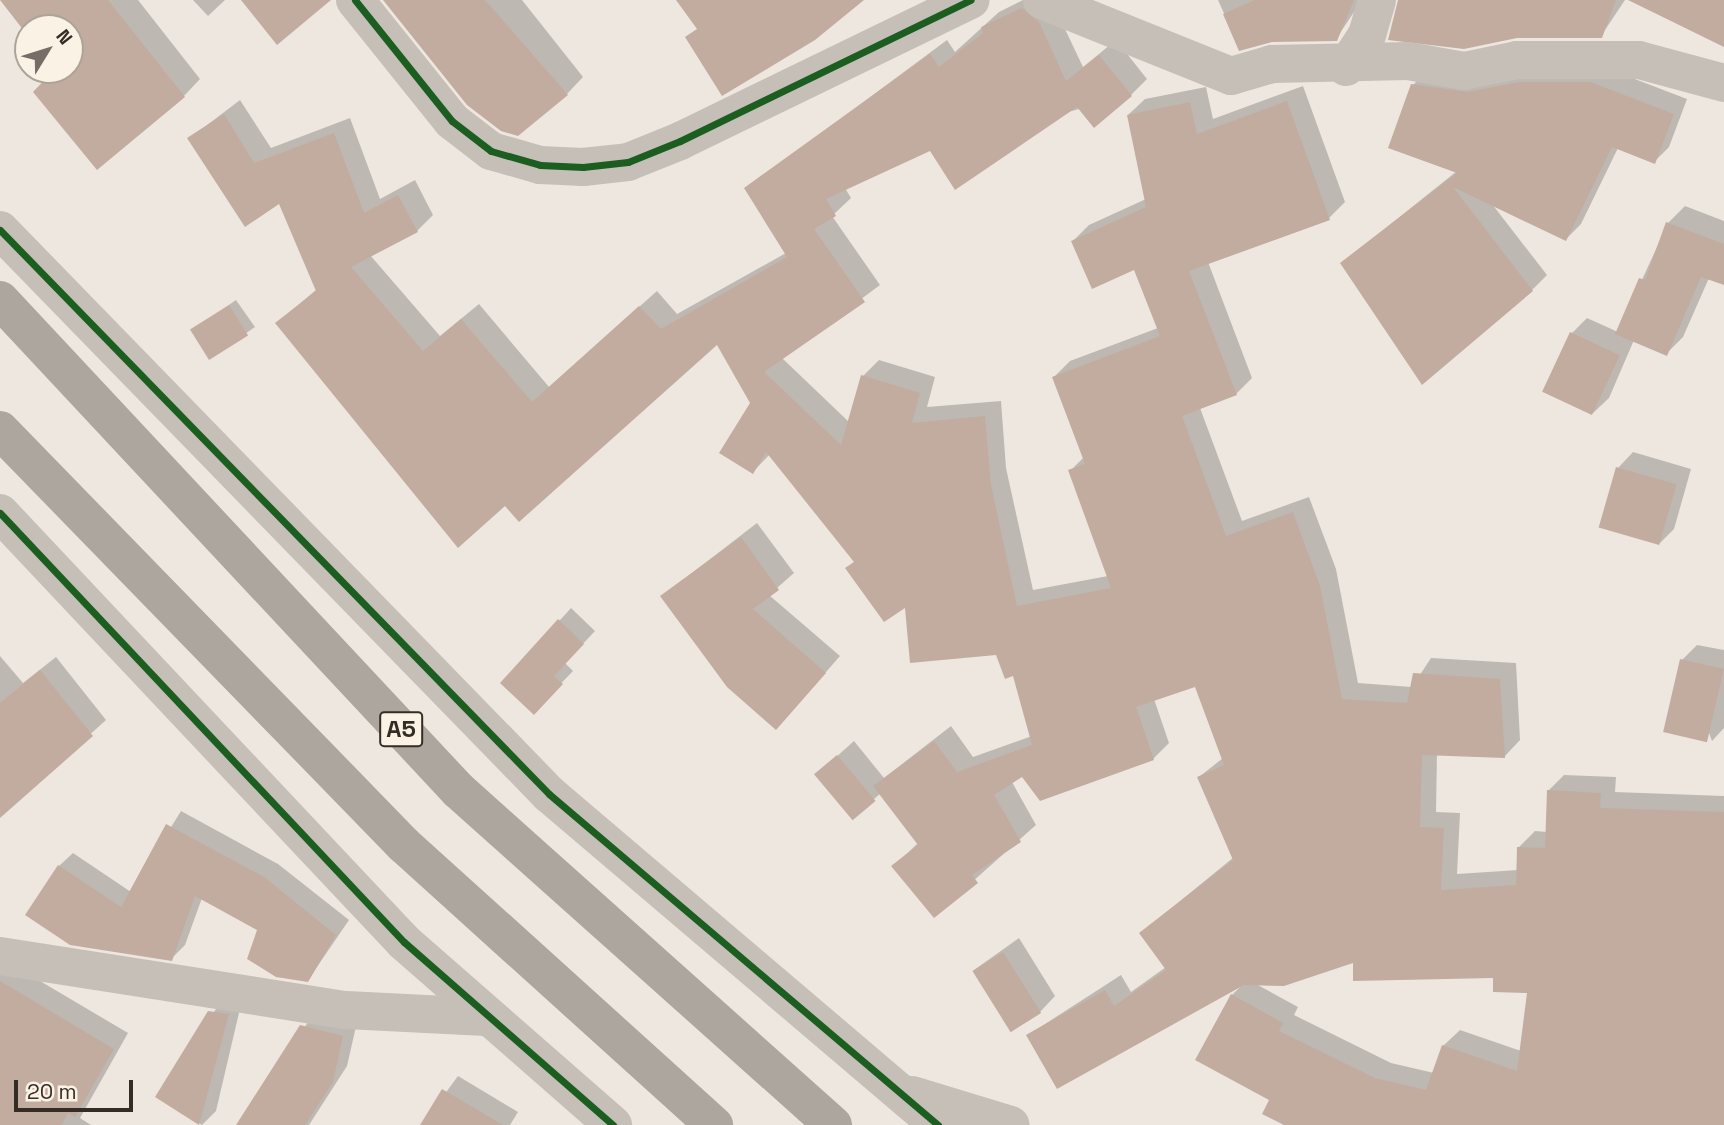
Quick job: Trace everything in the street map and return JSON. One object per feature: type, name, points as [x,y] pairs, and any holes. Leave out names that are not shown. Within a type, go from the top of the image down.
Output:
[{"type":"highway","name":"A5","points":[[0,300],[458,790],[833,1125]]},
{"type":"highway","points":[[0,430],[404,845],[714,1125]]},
{"type":"street","points":[[355,0],[452,121],[491,151],[540,165],[583,167],[628,162],[680,141],[971,0]]},
{"type":"street","points":[[1042,0],[1231,76],[1272,64],[1346,67],[1408,61],[1465,71],[1517,60],[1639,60],[1724,83]]},
{"type":"street","points":[[1346,67],[1367,35],[1377,0]]},
{"type":"street","points":[[0,230],[549,794],[939,1125]]},
{"type":"street","points":[[0,513],[404,942],[486,1017],[613,1125]]},
{"type":"street","points":[[0,956],[346,1010],[486,1017]]},
{"type":"street","points":[[897,1091],[1011,1125]]},
{"type":"building","points":[[0,0],[108,0],[185,97],[97,170],[33,92],[41,84],[84,84],[84,14],[14,14],[14,18]]},
{"type":"building","points":[[241,0],[331,0],[277,45]]},
{"type":"building","points":[[383,0],[485,0],[568,95],[518,136],[501,131],[467,105]]},
{"type":"building","points":[[676,0],[864,0],[815,40],[722,96],[685,37],[697,29]]},
{"type":"building","points":[[1255,0],[1354,0],[1337,41],[1272,42],[1239,51],[1223,14]]},
{"type":"building","points":[[1398,0],[1616,0],[1602,38],[1517,38],[1464,49],[1388,40]]},
{"type":"building","points":[[1628,0],[1724,0],[1724,47]]},
{"type":"building","points":[[1022,8],[1039,22],[1066,81],[1099,55],[1132,96],[1094,128],[1077,107],[955,190],[930,151],[826,199],[836,216],[814,229],[865,302],[764,372],[841,445],[861,375],[920,393],[912,423],[985,416],[991,485],[1017,606],[1111,588],[1068,470],[1085,464],[1052,377],[1160,336],[1134,270],[1092,289],[1071,241],[1146,207],[1127,115],[1190,102],[1197,134],[1287,101],[1330,220],[1189,271],[1237,395],[1182,416],[1226,536],[1293,512],[1320,586],[1342,699],[1407,703],[1413,673],[1500,679],[1505,758],[1422,755],[1420,827],[1444,828],[1441,890],[1516,885],[1517,847],[1545,848],[1547,790],[1601,793],[1600,808],[1724,812],[1724,1125],[1284,1125],[1262,1114],[1269,1100],[1195,1060],[1231,994],[1283,1023],[1279,1031],[1375,1078],[1426,1090],[1442,1045],[1517,1071],[1527,993],[1493,992],[1493,978],[1353,981],[1353,963],[1284,986],[1244,985],[1057,1089],[1026,1035],[1105,990],[1114,1006],[1166,970],[1139,933],[1233,860],[1197,777],[1224,765],[1195,687],[1136,707],[1154,760],[1040,801],[1022,777],[994,795],[1021,842],[972,875],[978,883],[934,918],[891,866],[918,845],[873,786],[934,741],[957,772],[1032,745],[1013,676],[1005,679],[996,655],[910,663],[905,608],[884,622],[845,568],[854,562],[766,452],[753,474],[719,453],[750,403],[717,345],[519,522],[505,506],[458,548],[275,323],[316,291],[279,204],[245,227],[187,138],[224,114],[254,163],[334,133],[364,213],[398,195],[418,232],[351,267],[423,351],[461,319],[532,402],[639,306],[661,329],[787,257],[744,188],[930,54],[939,67],[983,33],[981,27]]},
{"type":"building","points":[[1519,82],[1590,82],[1674,114],[1655,164],[1612,147],[1566,241],[1453,187],[1533,291],[1422,385],[1340,263],[1457,173],[1388,148],[1411,84],[1468,92]]},
{"type":"building","points":[[1666,222],[1724,244],[1724,285],[1701,277],[1667,356],[1615,334],[1639,278],[1645,280]]},
{"type":"building","points":[[229,305],[248,336],[209,360],[190,329]]},
{"type":"building","points":[[1570,332],[1620,355],[1592,415],[1542,392]]},
{"type":"building","points":[[1616,467],[1677,484],[1659,545],[1599,528]]},
{"type":"building","points":[[741,537],[779,590],[753,609],[826,673],[776,730],[727,687],[660,596]]},
{"type":"building","points":[[558,619],[584,644],[554,676],[563,684],[534,715],[500,683]]},
{"type":"building","points":[[1680,659],[1724,669],[1707,742],[1663,732]]},
{"type":"building","points":[[40,670],[93,736],[0,818],[0,703]]},
{"type":"building","points":[[837,755],[876,801],[853,820],[814,774]]},
{"type":"building","points":[[166,824],[264,877],[336,935],[308,982],[276,977],[247,959],[257,930],[195,896],[172,961],[70,945],[25,915],[58,865],[121,907]]},
{"type":"building","points":[[1003,952],[1041,1013],[1011,1032],[972,971]]},
{"type":"building","points":[[0,981],[114,1049],[75,1117],[68,1113],[62,1125],[0,1125]]},
{"type":"building","points":[[208,1011],[229,1014],[199,1125],[155,1097]]},
{"type":"building","points":[[300,1025],[343,1036],[333,1082],[305,1125],[236,1125]]},
{"type":"building","points":[[442,1089],[503,1125],[420,1125]]},
{"type":"cycle path","points":[[355,0],[452,121],[491,151],[540,165],[583,167],[628,162],[680,141],[971,0]]},
{"type":"cycle path","points":[[0,230],[549,794],[938,1125]]},
{"type":"cycle path","points":[[0,513],[404,942],[613,1125]]}]
